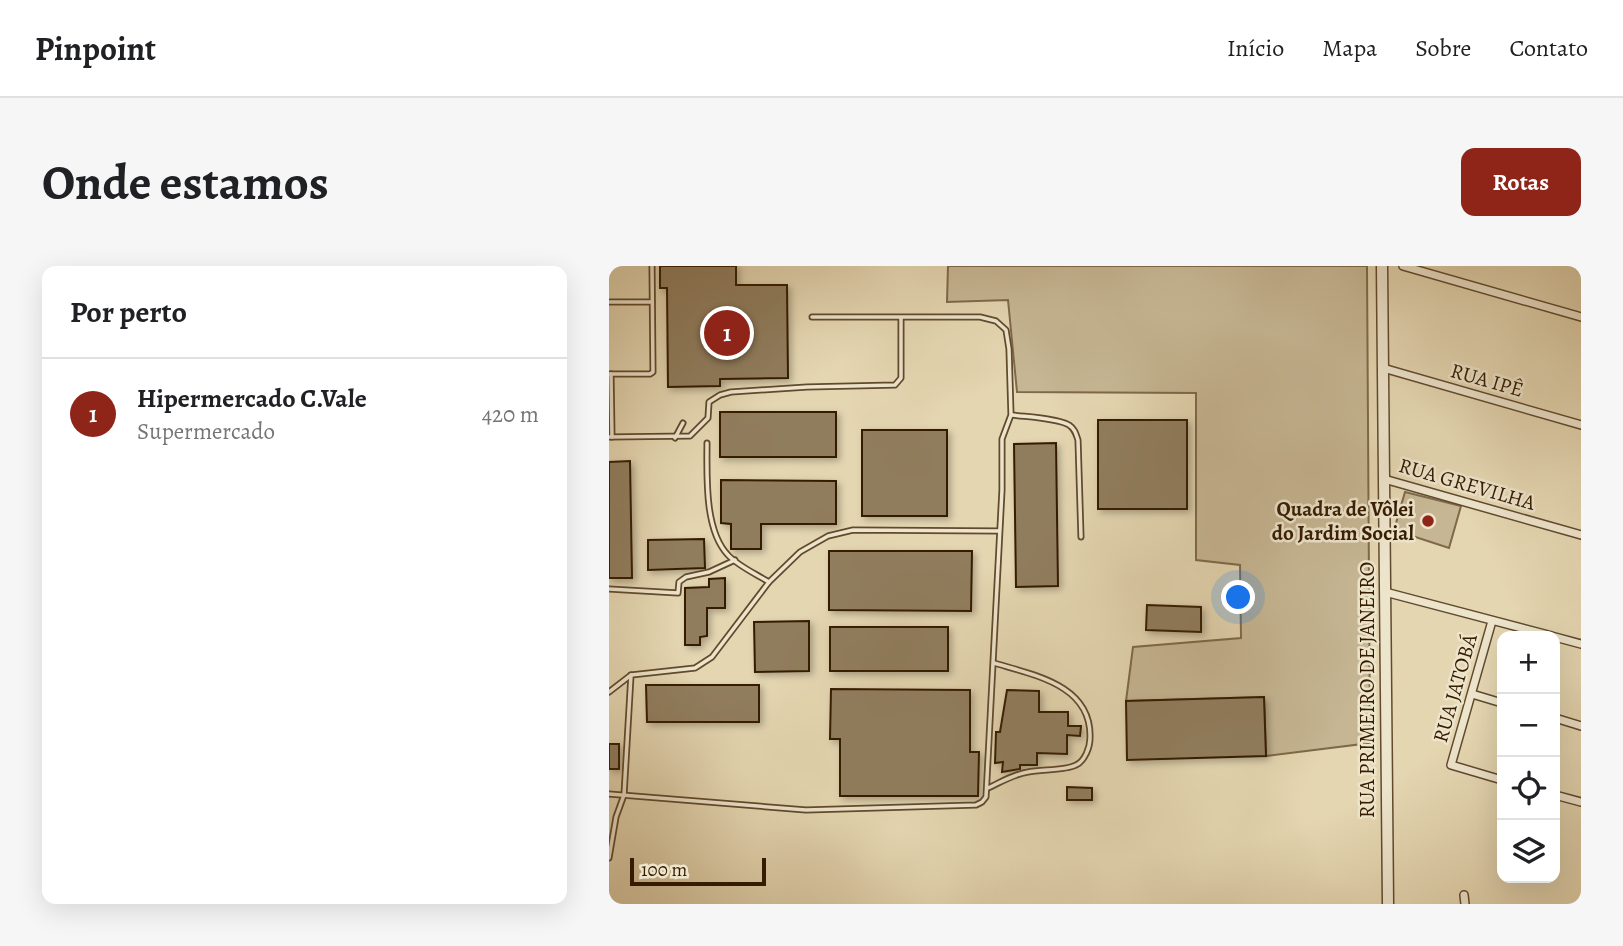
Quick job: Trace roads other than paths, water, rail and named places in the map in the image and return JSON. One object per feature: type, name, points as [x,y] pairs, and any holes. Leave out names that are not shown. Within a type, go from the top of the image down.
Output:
[{"type":"street","name":"RUA PRIMEIRO DE JANEIRO","points":[[1382,266],[1388,904]]},
{"type":"street","points":[[1403,266],[1581,317]]},
{"type":"street","name":"RUA IPÊ","points":[[1383,368],[1581,425]]},
{"type":"street","name":"RUA GREVILHA","points":[[1384,479],[1581,535]]},
{"type":"street","points":[[1385,592],[1530,631]]},
{"type":"street","name":"RUA JATOBÁ","points":[[1492,621],[1451,765],[1497,778]]},
{"type":"street","points":[[1560,639],[1581,644]]},
{"type":"street","points":[[1472,694],[1497,702]]},
{"type":"street","points":[[1560,720],[1581,726]]},
{"type":"street","points":[[1560,796],[1581,802]]},
{"type":"street","points":[[1464,895],[1465,904]]},
{"type":"lane","points":[[652,266],[652,373],[610,374],[611,437],[689,436],[708,418],[709,402],[731,392],[895,385],[901,378],[901,318]]},
{"type":"lane","points":[[609,302],[652,302]]},
{"type":"lane","points":[[609,794],[806,810],[976,805],[982,802],[988,788],[1002,439],[1011,415],[1006,330],[996,321],[980,317],[812,317]]},
{"type":"lane","points":[[1011,415],[1059,422],[1075,430],[1078,440],[1081,537]]},
{"type":"lane","points":[[675,438],[683,424]]},
{"type":"lane","points":[[707,443],[708,506],[722,545],[735,561],[769,582]]},
{"type":"lane","points":[[609,692],[631,675],[695,668],[712,657],[769,582],[800,552],[828,536],[853,530],[999,531]]},
{"type":"lane","points":[[609,589],[678,593],[680,582],[686,577],[709,572],[735,561]]},
{"type":"lane","points":[[988,788],[1026,772],[1075,766],[1085,756],[1090,742],[1090,720],[1081,703],[1066,690],[1036,676],[994,663]]},
{"type":"lane","points":[[609,858],[616,817],[624,795],[631,675]]},
{"type":"place","name":"Hipermercado C.Vale","points":[[727,333]]},
{"type":"place","name":"Quadra de Vôlei do Jardim Social","points":[[1428,521]]}]
